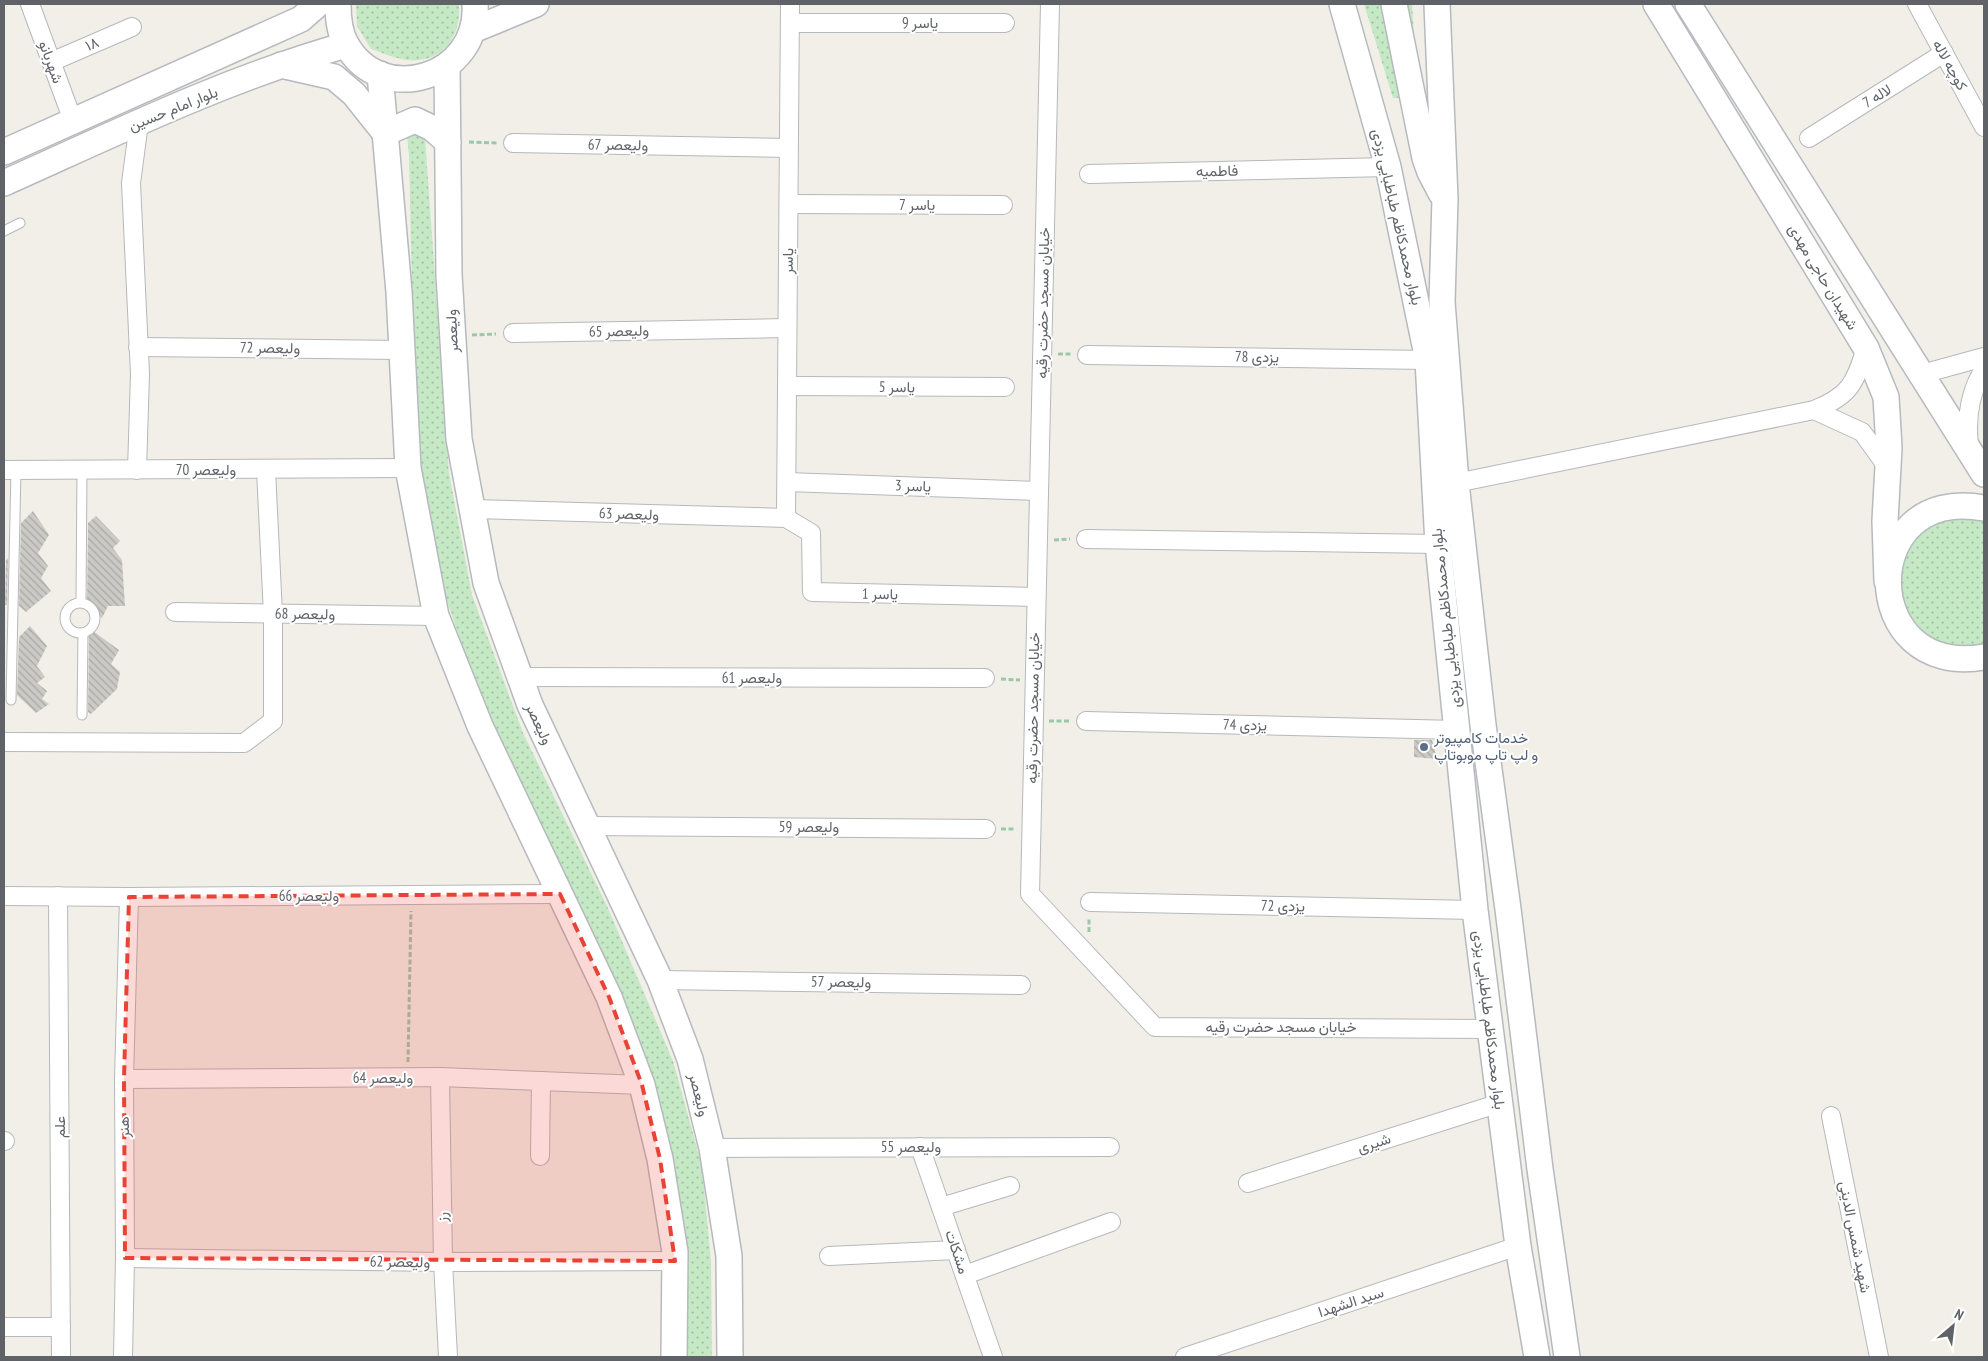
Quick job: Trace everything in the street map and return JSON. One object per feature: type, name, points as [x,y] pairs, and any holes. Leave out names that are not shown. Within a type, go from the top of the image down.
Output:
[{"type":"main road","name":"بلوار امام حسین","points":[[4,152],[301,20],[318,4]]},
{"type":"main road","points":[[338,4],[339,24],[346,45],[361,62],[380,74],[403,79],[426,77],[447,66],[463,50],[472,30],[475,4]]},
{"type":"main road","points":[[472,30],[536,4]]},
{"type":"main road","name":"بلوار محمدکاظم طباطبایی یزدی","points":[[1342,4],[1388,167],[1428,360],[1438,544],[1475,910],[1518,1246],[1537,1357]]},
{"type":"main road","points":[[1394,4],[1425,158],[1430,172],[1445,199]]},
{"type":"main road","name":"بلوار محمدکاظم طباطبایی یزدی","points":[[1437,4],[1445,199],[1442,302],[1456,483],[1483,725],[1540,1169],[1567,1357]]},
{"type":"main road","name":"شهیدان حاجی مهدی","points":[[1656,4],[1866,348],[1886,397],[1888,468],[1885,521],[1887,581]]},
{"type":"main road","name":"شهیدان حاجی مهدی","points":[[1688,4],[1984,474]]},
{"type":"main road","points":[[282,28],[298,36],[303,45],[291,61],[334,77],[354,94],[385,133]]},
{"type":"main road","name":"بلوار امام حسین","points":[[4,183],[140,122],[291,61],[346,45]]},
{"type":"main road","name":"ولیعصر","points":[[447,66],[452,336],[459,439],[486,583],[530,704],[660,980],[690,1059],[712,1148],[729,1256],[730,1357]]},
{"type":"main road","points":[[380,74],[402,350],[408,468],[436,616],[480,726],[609,997],[642,1085],[660,1159],[675,1261],[674,1357]]},
{"type":"main road","points":[[385,133],[415,120],[432,128],[448,142]]},
{"type":"main road","points":[[1980,659],[1942,656],[1929,651],[1912,638],[1895,615],[1890,602],[1887,581],[1890,560],[1899,541],[1918,521],[1936,510],[1950,506],[1966,505],[1984,508]]},
{"type":"street","name":"شهربانو","points":[[30,4],[73,121]]},
{"type":"street","name":"یاسر","points":[[786,518],[789,386],[787,328],[790,4]]},
{"type":"street","name":"خیابان مسجد حضرت رقیه","points":[[1050,4],[1030,894],[1155,1027],[1491,1029]]},
{"type":"street","name":"کوچه لاله","points":[[1917,4],[1984,126]]},
{"type":"street","name":"یاسر 9","points":[[790,23],[1005,23]]},
{"type":"street","name":"۱۸","points":[[51,62],[132,27]]},
{"type":"street","name":"لاله 7","points":[[1809,138],[1944,53]]},
{"type":"street","points":[[137,470],[138,347],[131,183],[140,122]]},
{"type":"street","name":"ولیعصر 67","points":[[513,144],[788,148]]},
{"type":"street","name":"فاطمیه","points":[[1089,174],[1388,167]]},
{"type":"street","name":"یاسر 7","points":[[789,204],[1004,205]]},
{"type":"street","name":"ولیعصر 65","points":[[513,334],[787,328]]},
{"type":"street","name":"ولیعصر 72","points":[[138,347],[402,350]]},
{"type":"street","points":[[1456,483],[1814,410],[1844,394],[1856,377],[1866,348]]},
{"type":"street","name":"یزدی 78","points":[[1087,355],[1428,360]]},
{"type":"street","points":[[1922,374],[1984,357]]},
{"type":"street","points":[[1970,451],[1966,424],[1971,395],[1984,369]]},
{"type":"street","name":"یاسر 5","points":[[789,386],[1005,388]]},
{"type":"street","points":[[1814,410],[1862,432],[1888,468]]},
{"type":"street","name":"ولیعصر 70","points":[[10,470],[408,468]]},
{"type":"street","points":[[4,742],[244,743],[273,721],[273,614],[266,470]]},
{"type":"street","name":"یاسر 3","points":[[786,482],[1039,491]]},
{"type":"street","name":"ولیعصر 63","points":[[472,509],[786,518]]},
{"type":"street","name":"یاسر 1","points":[[786,518],[811,533],[812,592],[1036,598]]},
{"type":"street","points":[[1086,539],[1438,544]]},
{"type":"street","name":"ولیعصر 68","points":[[175,612],[436,616]]},
{"type":"street","name":"ولیعصر 61","points":[[520,677],[985,678]]},
{"type":"street","name":"یزدی 74","points":[[1086,721],[1457,730]]},
{"type":"street","name":"ولیعصر 59","points":[[587,826],[986,829]]},
{"type":"street","name":"ولیعصر 66","points":[[4,896],[560,894]]},
{"type":"street","name":"علم","points":[[58,896],[61,1357]]},
{"type":"street","name":"هنر","points":[[122,1357],[125,1258],[124,1078],[129,897]]},
{"type":"street","name":"یزدی 72","points":[[1090,902],[1475,910]]},
{"type":"street","name":"ولیعصر 57","points":[[660,980],[1021,985]]},
{"type":"street","name":"ولیعصر 64","points":[[124,1078],[440,1077],[642,1085]]},
{"type":"street","name":"رز","points":[[440,1077],[443,1262],[448,1357]]},
{"type":"street","points":[[540,1156],[541,1081]]},
{"type":"street","name":"شیری","points":[[1248,1183],[1500,1102]]},
{"type":"street","name":"شهید شمس الدینی","points":[[1831,1116],[1879,1357]]},
{"type":"street","name":"مشکات","points":[[920,1147],[993,1357]]},
{"type":"street","name":"ولیعصر 55","points":[[712,1148],[1110,1147]]},
{"type":"street","points":[[941,1207],[1010,1186]]},
{"type":"street","points":[[964,1275],[1111,1222]]},
{"type":"street","name":"سید الشهدا","points":[[1185,1357],[1518,1246]]},
{"type":"street","points":[[829,1256],[956,1250]]},
{"type":"street","name":"ولیعصر 62","points":[[125,1258],[443,1262],[675,1261]]},
{"type":"street","points":[[4,1327],[61,1327]]},
{"type":"lane","points":[[4,231],[20,223]]},
{"type":"lane","points":[[10,470],[11,700]]},
{"type":"lane","points":[[81,602],[82,470]]},
{"type":"lane","points":[[81,602],[92,607],[96,620],[94,626],[83,633],[76,633],[65,622],[68,608],[73,604],[81,602]]},
{"type":"lane","points":[[82,714],[83,633]]},
{"type":"path","points":[[448,142],[513,144]]},
{"type":"path","points":[[452,336],[513,334]]},
{"type":"path","points":[[1041,354],[1087,355]]},
{"type":"path","points":[[1037,541],[1086,539]]},
{"type":"path","points":[[985,678],[1034,681]]},
{"type":"path","points":[[1033,721],[1086,721]]},
{"type":"path","points":[[986,829],[1031,828]]},
{"type":"path","points":[[408,1078],[411,895]]},
{"type":"highlighted area","points":[[560,894],[609,997],[642,1085],[660,1159],[675,1261],[125,1258],[124,1079],[129,897]]},
{"type":"green space","points":[[356,4],[459,4],[459,17],[452,39],[436,55],[426,59],[401,59],[371,49],[357,26]]},
{"type":"green space","points":[[1364,4],[1412,4],[1416,69],[1414,97],[1393,98]]},
{"type":"green space","points":[[414,132],[425,138],[449,473],[472,595],[523,733],[607,906],[673,1061],[702,1166],[711,1262],[712,1357],[685,1357],[686,1296],[681,1207],[659,1111],[483,706],[446,598],[421,466],[414,374],[407,135]]},
{"type":"green space","points":[[1984,514],[1984,651],[1968,652],[1918,634],[1899,596],[1898,564],[1933,517]]},
{"type":"building","points":[[33,511],[49,535],[38,553],[48,566],[41,578],[51,591],[26,612],[19,606],[21,523]]},
{"type":"building","points":[[96,516],[120,541],[113,548],[122,560],[125,606],[108,606],[102,618],[87,604],[88,523]]},
{"type":"building","points":[[8,558],[7,605],[5,605],[6,560]]},
{"type":"building","points":[[30,626],[47,646],[37,666],[45,677],[37,683],[47,691],[42,699],[49,704],[36,713],[17,695],[19,637]]},
{"type":"building","points":[[93,631],[119,650],[111,664],[120,672],[117,689],[91,714],[88,712],[89,633]]},
{"type":"building","name":"خدمات کامپیوتر و لپ تاپ موبوتاپ","points":[[1414,740],[1432,740],[1437,759],[1414,757]]},
{"type":"place","name":"خدمات کامپیوتر و لپ تاپ موبوتاپ","points":[[1424,747]]}]
